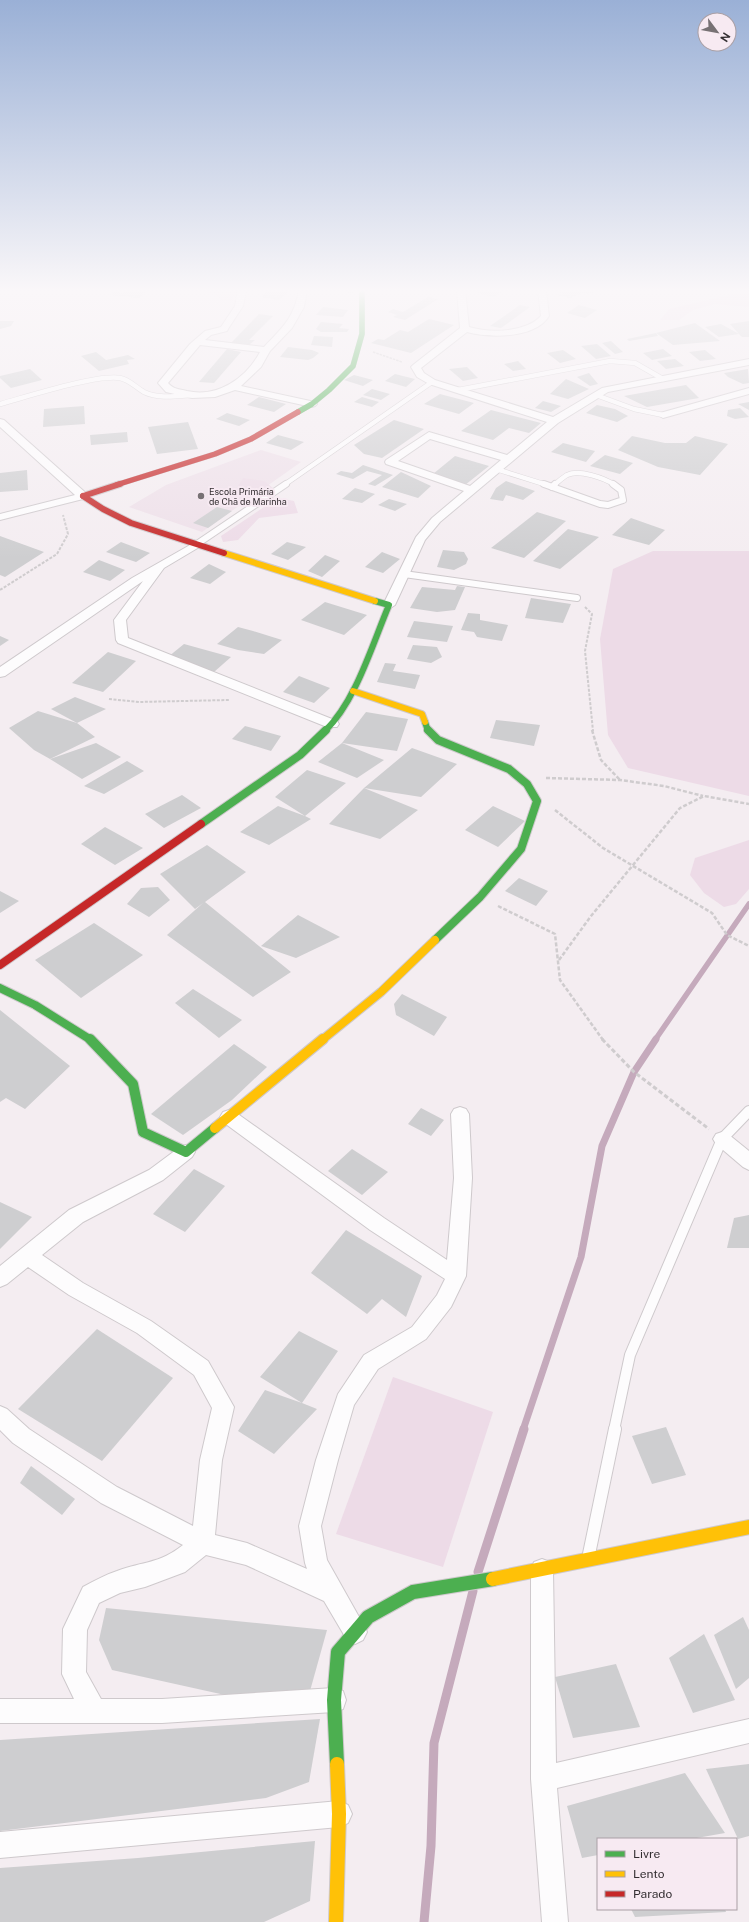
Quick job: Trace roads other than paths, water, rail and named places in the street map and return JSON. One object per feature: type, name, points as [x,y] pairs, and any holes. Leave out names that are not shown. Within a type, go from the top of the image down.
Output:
[{"type":"street","points":[[165,380],[162,383],[169,390],[192,395],[215,394],[234,387],[242,380]]},
{"type":"street","points":[[0,517],[83,496],[215,454],[251,439],[312,404],[330,390],[340,380]]},
{"type":"street","points":[[428,380],[554,421]]},
{"type":"street","points":[[0,965],[294,759],[332,724],[342,712],[353,691],[389,606],[420,539],[436,520],[554,421],[605,390],[659,380]]},
{"type":"street","points":[[234,387],[312,404]]},
{"type":"street","points":[[663,415],[749,391]]},
{"type":"street","points":[[0,422],[83,496],[103,509],[132,522],[389,606]]},
{"type":"street","points":[[472,490],[390,462],[429,435],[508,459]]},
{"type":"street","points":[[0,673],[136,580],[197,544]]},
{"type":"street","points":[[160,566],[120,620],[122,640],[332,724]]},
{"type":"street","points":[[0,1278],[76,1216],[156,1175],[381,992],[480,897],[521,849],[537,801],[527,784],[509,769],[438,740],[428,731],[422,714],[353,691]]},
{"type":"street","points":[[0,988],[35,1006],[94,1042],[133,1084],[143,1132],[186,1152]]},
{"type":"street","points":[[356,1632],[316,1563],[310,1526],[327,1460],[346,1401],[372,1362],[419,1333],[444,1301],[456,1276],[463,1178],[460,1114]]},
{"type":"street","points":[[228,1117],[377,1224],[456,1276]]},
{"type":"street","points":[[722,1139],[749,1162]]},
{"type":"street","points":[[27,1256],[76,1289],[144,1326],[201,1368],[223,1407],[211,1460],[204,1543],[177,1564],[145,1576],[118,1582],[92,1595],[74,1629],[74,1674],[94,1711]]},
{"type":"street","points":[[0,1416],[21,1436],[109,1495],[204,1543],[247,1554],[334,1593]]},
{"type":"street","points":[[336,1922],[339,1814],[334,1700],[338,1652],[368,1617],[413,1592],[533,1572],[588,1559],[749,1527]]},
{"type":"street","points":[[533,1572],[544,1779],[555,1922]]},
{"type":"street","points":[[0,1711],[162,1710],[334,1700]]},
{"type":"street","points":[[544,1779],[749,1731]]},
{"type":"street","points":[[0,1845],[339,1814]]},
{"type":"lane","points":[[0,404],[94,380]]},
{"type":"lane","points":[[124,380],[133,383],[144,392],[165,397],[192,395]]},
{"type":"lane","points":[[458,390],[514,380]]},
{"type":"lane","points":[[197,544],[335,451],[432,382]]},
{"type":"lane","points":[[596,395],[634,410],[663,415]]},
{"type":"lane","points":[[496,469],[586,498],[597,504],[612,505],[623,500],[621,490],[609,481],[579,473],[567,475],[552,487]]},
{"type":"lane","points":[[404,574],[577,598]]},
{"type":"lane","points":[[588,1559],[630,1355],[722,1139],[749,1111]]},
{"type":"waterway","points":[[655,1040],[749,904]]},
{"type":"waterway","points":[[523,1430],[581,1257],[602,1146],[634,1072],[656,1039]]},
{"type":"waterway","points":[[478,1572],[524,1429]]},
{"type":"waterway","points":[[424,1922],[431,1846],[434,1743],[473,1591]]},
{"type":"place","name":"Escola Primária de Chã de Marinha","points":[[201,496]]}]
